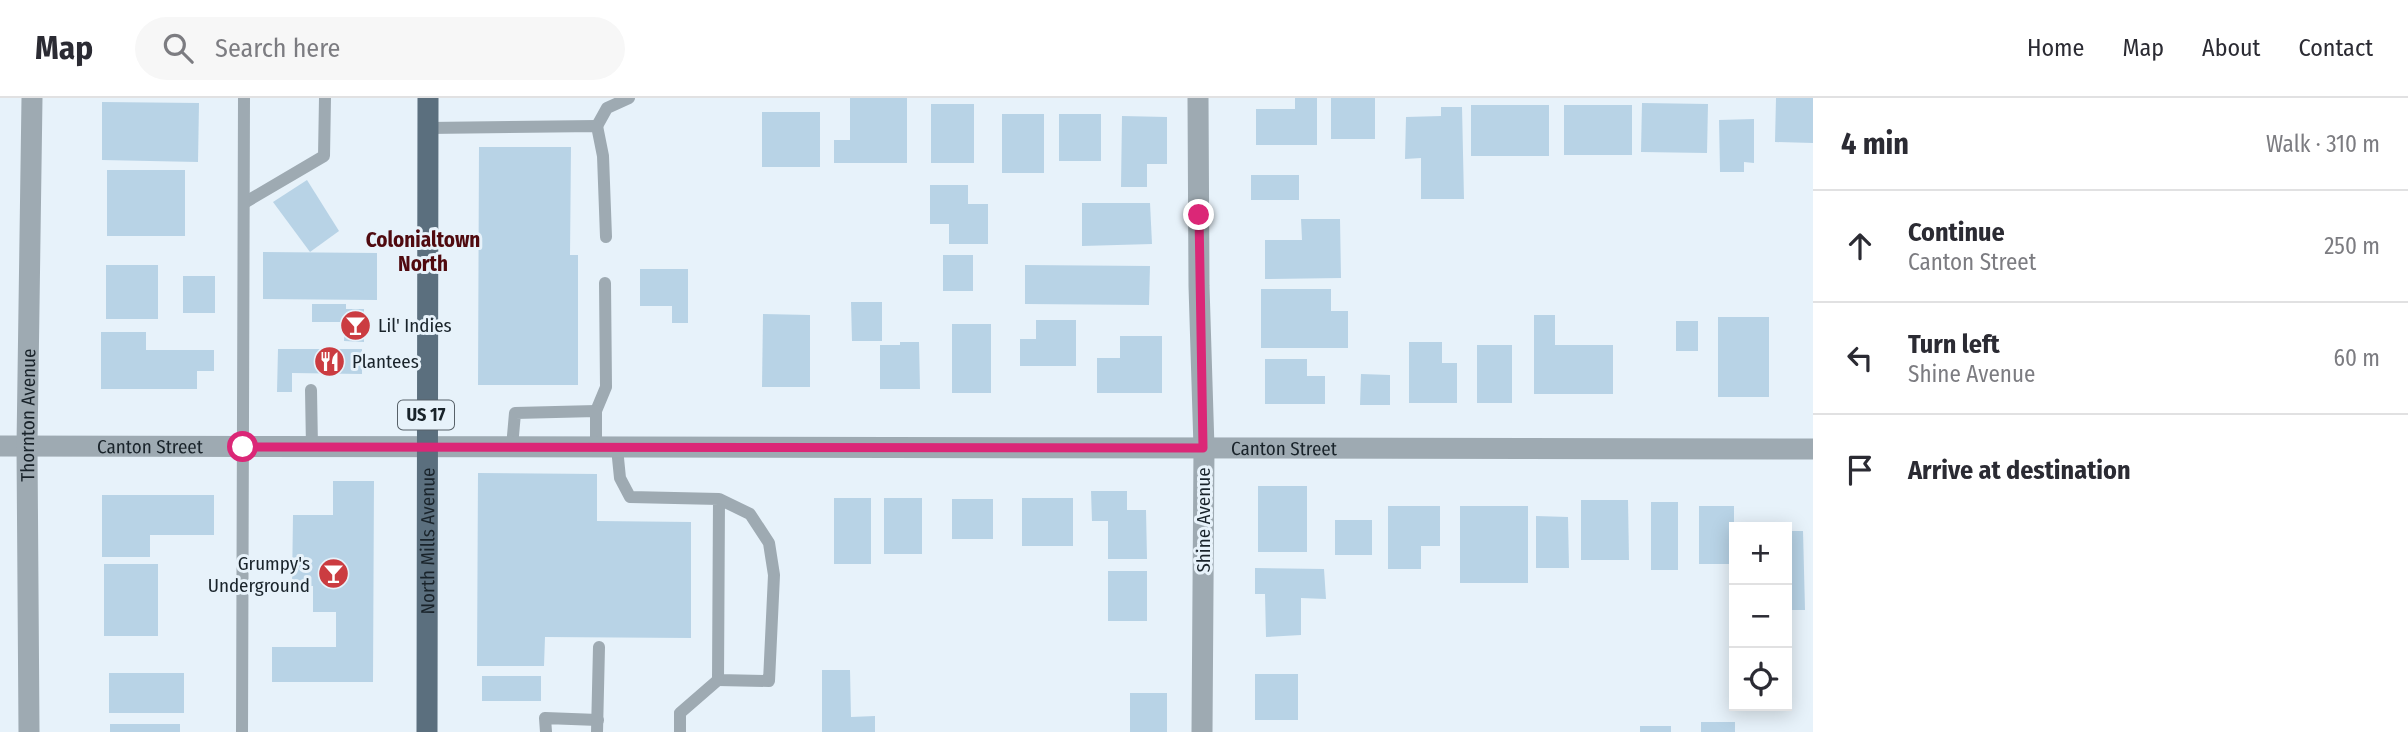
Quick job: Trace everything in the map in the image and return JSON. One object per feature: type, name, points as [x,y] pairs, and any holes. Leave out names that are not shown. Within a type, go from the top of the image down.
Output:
[{"type":"main road","name":"North Mills Avenue","points":[[427,732],[428,98]]},
{"type":"street","name":"Thornton Avenue","points":[[29,732],[27,446],[32,98]]},
{"type":"street","name":"Shine Avenue","points":[[1198,98],[1203,448],[1202,732]]},
{"type":"street","name":"Canton Street","points":[[0,446],[1813,449]]},
{"type":"lane","points":[[242,732],[244,98]]},
{"type":"lane","points":[[244,203],[324,156],[325,98]]},
{"type":"lane","points":[[606,237],[603,156],[597,126],[607,108],[629,98]]},
{"type":"lane","points":[[428,128],[597,126]]},
{"type":"lane","points":[[605,283],[606,387],[596,411],[607,448],[630,497],[719,499],[750,514],[769,543],[774,575],[769,681],[718,680],[680,713],[680,732]]},
{"type":"lane","points":[[311,390],[312,447]]},
{"type":"lane","points":[[512,447],[515,413],[596,411]]},
{"type":"lane","points":[[718,680],[719,499]]},
{"type":"lane","points":[[545,732],[545,718],[597,726],[599,648]]},
{"type":"building","points":[[850,98],[907,98],[907,163],[834,163],[834,140],[850,140]]},
{"type":"building","points":[[1295,98],[1317,98],[1317,145],[1256,145],[1256,109],[1295,109]]},
{"type":"building","points":[[1331,98],[1375,98],[1375,139],[1331,139]]},
{"type":"building","points":[[1776,98],[1813,98],[1813,143],[1775,142]]},
{"type":"building","points":[[102,102],[199,103],[198,162],[102,160]]},
{"type":"building","points":[[1642,103],[1708,104],[1707,153],[1641,152]]},
{"type":"building","points":[[931,104],[974,104],[974,163],[931,163]]},
{"type":"building","points":[[1471,105],[1549,105],[1549,156],[1471,156]]},
{"type":"building","points":[[1564,105],[1632,105],[1632,155],[1564,155]]},
{"type":"building","points":[[1441,107],[1462,107],[1464,199],[1421,199],[1421,158],[1405,159],[1406,117],[1441,116]]},
{"type":"building","points":[[762,112],[820,112],[820,167],[762,167]]},
{"type":"building","points":[[1002,114],[1044,114],[1044,173],[1002,173]]},
{"type":"building","points":[[1059,114],[1101,114],[1101,161],[1059,161]]},
{"type":"building","points":[[1122,116],[1167,117],[1167,164],[1147,164],[1147,187],[1121,187]]},
{"type":"building","points":[[1754,119],[1754,163],[1744,162],[1744,172],[1720,172],[1719,120]]},
{"type":"building","points":[[479,147],[571,147],[570,255],[578,255],[578,385],[478,385]]},
{"type":"building","points":[[107,170],[185,170],[185,236],[107,236]]},
{"type":"building","points":[[1251,175],[1299,175],[1299,200],[1251,200]]},
{"type":"building","points":[[307,180],[339,231],[310,252],[273,202]]},
{"type":"building","points":[[930,185],[968,185],[968,204],[988,204],[988,244],[949,244],[949,224],[930,224]]},
{"type":"building","points":[[1082,203],[1150,203],[1152,244],[1082,246]]},
{"type":"building","points":[[1301,219],[1340,219],[1341,278],[1265,279],[1265,240],[1302,240]]},
{"type":"building","points":[[263,252],[377,253],[377,300],[263,299]]},
{"type":"building","points":[[943,255],[973,255],[973,291],[943,291]]},
{"type":"building","points":[[106,265],[158,265],[158,319],[106,319]]},
{"type":"building","points":[[1025,265],[1150,266],[1149,305],[1025,304]]},
{"type":"building","points":[[640,269],[688,269],[688,323],[672,323],[672,306],[640,306]]},
{"type":"building","points":[[183,276],[215,276],[215,313],[183,313]]},
{"type":"building","points":[[1261,289],[1331,289],[1331,311],[1348,311],[1348,348],[1261,348]]},
{"type":"building","points":[[851,302],[882,302],[882,341],[852,341]]},
{"type":"building","name":"Lil' Indies","points":[[312,304],[346,304],[346,309],[364,309],[364,342],[344,341],[345,322],[312,322]]},
{"type":"building","points":[[763,314],[810,315],[810,387],[762,387]]},
{"type":"building","points":[[1534,315],[1555,315],[1555,345],[1613,345],[1613,394],[1534,394]]},
{"type":"building","points":[[1718,317],[1769,317],[1769,397],[1718,397]]},
{"type":"building","points":[[1036,320],[1076,320],[1076,366],[1020,366],[1020,339],[1036,339]]},
{"type":"building","points":[[1676,321],[1698,321],[1698,351],[1676,351]]},
{"type":"building","points":[[952,324],[991,324],[991,393],[952,393]]},
{"type":"building","points":[[101,332],[146,332],[146,350],[214,350],[214,371],[197,371],[197,389],[101,389]]},
{"type":"building","points":[[1120,336],[1162,336],[1162,393],[1097,393],[1097,358],[1120,358]]},
{"type":"building","points":[[900,342],[919,342],[920,389],[880,389],[880,345],[900,345]]},
{"type":"building","points":[[1409,342],[1442,342],[1442,363],[1457,363],[1457,403],[1409,403]]},
{"type":"building","points":[[1477,345],[1512,345],[1512,403],[1477,403]]},
{"type":"building","points":[[278,349],[362,349],[362,374],[292,373],[292,392],[277,392]]},
{"type":"building","points":[[1265,359],[1307,359],[1307,376],[1325,376],[1325,404],[1265,404]]},
{"type":"building","points":[[1361,374],[1390,375],[1390,405],[1360,405]]},
{"type":"building","points":[[478,473],[597,474],[597,521],[691,522],[691,638],[545,637],[544,666],[477,666]]},
{"type":"building","points":[[333,481],[374,481],[373,682],[272,682],[272,647],[336,647],[336,612],[313,612],[313,586],[292,586],[293,515],[333,515]]},
{"type":"building","points":[[1258,486],[1307,486],[1307,552],[1258,552]]},
{"type":"building","points":[[1091,491],[1127,491],[1127,510],[1146,510],[1147,559],[1108,559],[1108,521],[1092,521]]},
{"type":"building","points":[[102,495],[214,495],[214,535],[150,535],[150,557],[102,557]]},
{"type":"building","points":[[834,498],[871,498],[871,564],[834,564]]},
{"type":"building","points":[[884,498],[922,498],[922,554],[884,554]]},
{"type":"building","points":[[1022,498],[1073,498],[1073,546],[1022,546]]},
{"type":"building","points":[[952,499],[993,499],[993,539],[952,539]]},
{"type":"building","points":[[1581,500],[1628,500],[1629,560],[1581,560]]},
{"type":"building","points":[[1651,502],[1678,502],[1678,570],[1651,570]]},
{"type":"building","points":[[1388,506],[1440,506],[1440,546],[1421,546],[1421,569],[1388,569]]},
{"type":"building","points":[[1460,506],[1528,506],[1528,583],[1460,583]]},
{"type":"building","points":[[1699,506],[1734,506],[1734,522],[1729,522],[1729,564],[1699,564]]},
{"type":"building","points":[[1536,516],[1568,517],[1569,568],[1536,568]]},
{"type":"building","points":[[1335,520],[1372,520],[1372,555],[1335,555]]},
{"type":"building","points":[[1792,531],[1803,531],[1805,610],[1792,610]]},
{"type":"building","points":[[104,564],[158,564],[158,636],[104,636]]},
{"type":"building","points":[[1255,568],[1324,569],[1326,599],[1301,598],[1301,635],[1266,637],[1265,594],[1255,594]]},
{"type":"building","points":[[1108,571],[1147,571],[1147,621],[1108,621]]},
{"type":"building","points":[[822,670],[850,670],[851,717],[875,716],[875,732],[822,732]]},
{"type":"building","points":[[109,673],[184,673],[184,713],[109,713]]},
{"type":"building","points":[[1255,674],[1298,674],[1298,720],[1255,720]]},
{"type":"building","points":[[482,676],[541,676],[541,701],[482,701]]},
{"type":"building","points":[[1130,693],[1167,693],[1167,732],[1130,732]]},
{"type":"building","points":[[1701,722],[1735,722],[1735,732],[1701,732]]},
{"type":"building","points":[[110,724],[180,724],[180,732],[110,732]]},
{"type":"building","points":[[1640,726],[1671,726],[1671,732],[1640,732]]},
{"type":"place","name":"Lil' Indies","points":[[355,325]]},
{"type":"place","name":"Plantees","points":[[329,361]]},
{"type":"place","name":"Grumpy's Underground","points":[[333,574]]},
{"type":"district","name":"Colonialtown North","points":[[423,252]]},
{"type":"route","points":[[243,447],[1203,448],[1199,215]]}]
